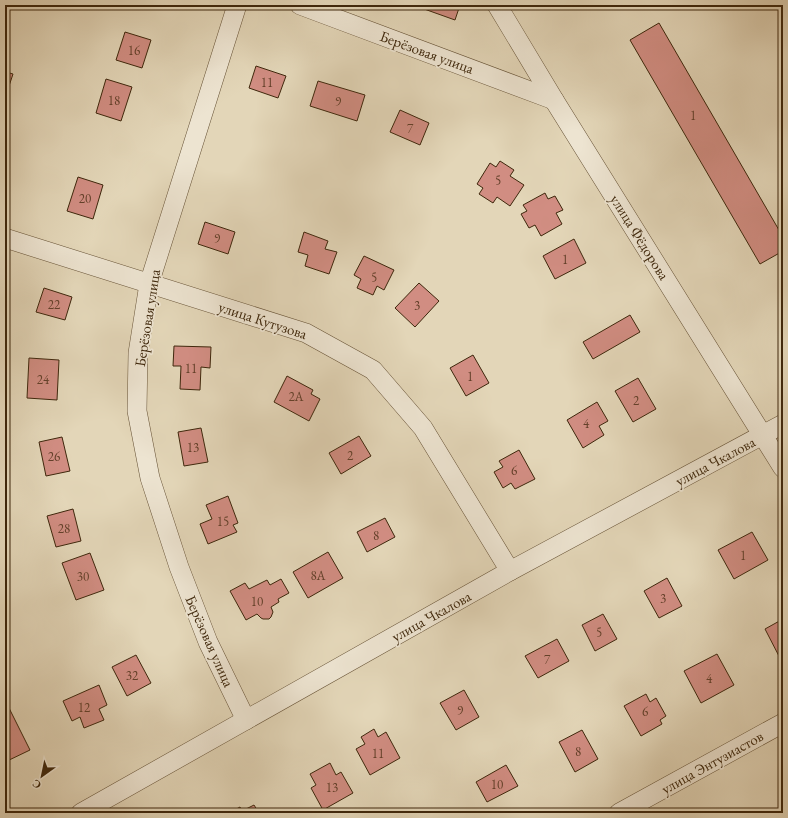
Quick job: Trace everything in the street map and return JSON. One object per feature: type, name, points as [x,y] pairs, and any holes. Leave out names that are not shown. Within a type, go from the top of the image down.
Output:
[{"type":"street","name":"Берёзовая улица","points":[[237,5],[149,284],[138,353],[137,411],[150,478],[179,567],[208,642],[246,720]]},
{"type":"street","name":"Берёзовая улица","points":[[300,5],[554,100]]},
{"type":"street","name":"улица Фёдорова","points":[[497,5],[554,100],[783,468]]},
{"type":"street","name":"улица Кутузова","points":[[5,238],[306,333],[373,370],[423,428],[510,571]]},
{"type":"street","name":"улица Чкалова","points":[[81,813],[510,571],[783,424]]},
{"type":"street","name":"улица Энтузиастов","points":[[619,813],[783,723]]},
{"type":"building","points":[[413,5],[460,5],[455,20]]},
{"type":"building","points":[[659,23],[783,237],[783,251],[760,264],[630,40]]},
{"type":"building","points":[[125,32],[151,40],[142,68],[116,60]]},
{"type":"building","points":[[5,61],[9,62],[6,72],[13,74],[6,95],[5,95]]},
{"type":"building","points":[[256,66],[286,76],[278,98],[249,88]]},
{"type":"building","points":[[106,79],[132,87],[121,121],[96,113]]},
{"type":"building","points":[[318,81],[365,95],[357,121],[310,106]]},
{"type":"building","points":[[400,110],[429,123],[420,145],[390,132]]},
{"type":"building","points":[[500,161],[514,170],[510,176],[524,185],[510,206],[497,197],[493,203],[479,194],[483,188],[477,184],[490,163],[496,167]]},
{"type":"building","points":[[78,177],[103,185],[93,219],[67,211]]},
{"type":"building","points":[[545,193],[548,199],[555,196],[563,210],[556,213],[562,224],[541,236],[535,225],[529,228],[521,214],[527,211],[523,205]]},
{"type":"building","points":[[205,222],[235,232],[228,254],[198,244]]},
{"type":"building","points":[[304,232],[328,241],[325,249],[337,252],[329,274],[305,266],[308,255],[298,252]]},
{"type":"building","points":[[574,239],[586,263],[555,279],[543,256]]},
{"type":"building","points":[[364,256],[394,270],[384,290],[377,286],[373,295],[357,288],[361,279],[354,275]]},
{"type":"building","points":[[419,283],[439,301],[415,327],[395,308]]},
{"type":"building","points":[[44,288],[72,297],[65,320],[36,312]]},
{"type":"building","points":[[630,315],[640,332],[593,359],[583,342]]},
{"type":"building","points":[[174,346],[211,347],[210,368],[201,367],[200,390],[180,389],[181,366],[173,366]]},
{"type":"building","points":[[473,355],[489,383],[466,396],[450,368]]},
{"type":"building","points":[[29,358],[59,360],[57,400],[27,398]]},
{"type":"building","points":[[287,376],[313,390],[311,394],[320,399],[309,421],[274,402]]},
{"type":"building","points":[[638,378],[656,409],[633,422],[615,391]]},
{"type":"building","points":[[597,402],[608,421],[599,426],[604,435],[583,448],[567,420]]},
{"type":"building","points":[[201,428],[208,462],[184,466],[178,432]]},
{"type":"building","points":[[359,436],[371,456],[341,474],[329,453]]},
{"type":"building","points":[[62,437],[70,471],[46,476],[39,442]]},
{"type":"building","points":[[519,450],[535,479],[515,489],[511,483],[503,488],[494,472],[503,467],[499,461]]},
{"type":"building","points":[[228,496],[238,523],[233,525],[237,532],[208,544],[200,524],[212,519],[206,505]]},
{"type":"building","points":[[73,509],[81,541],[56,547],[47,516]]},
{"type":"building","points":[[385,518],[395,537],[367,552],[357,532]]},
{"type":"building","points":[[752,532],[768,560],[734,579],[718,550]]},
{"type":"building","points":[[328,552],[343,578],[308,598],[293,572]]},
{"type":"building","points":[[90,553],[104,590],[76,600],[62,563]]},
{"type":"building","points":[[667,578],[682,606],[659,618],[644,591]]},
{"type":"building","points":[[281,579],[289,593],[278,599],[279,602],[271,607],[273,612],[271,617],[269,619],[263,619],[257,614],[246,620],[230,591],[245,583],[249,589],[267,580],[270,585]]},
{"type":"building","points":[[603,614],[617,639],[595,651],[582,625]]},
{"type":"building","points":[[783,619],[783,659],[781,660],[765,629]]},
{"type":"building","points":[[557,639],[569,661],[538,678],[525,656]]},
{"type":"building","points":[[717,654],[734,685],[701,703],[684,671]]},
{"type":"building","points":[[136,655],[151,683],[127,696],[112,667]]},
{"type":"building","points":[[99,685],[107,705],[99,709],[104,720],[84,728],[80,717],[72,721],[63,701]]},
{"type":"building","points":[[464,690],[479,717],[456,730],[440,703]]},
{"type":"building","points":[[646,694],[650,702],[656,698],[666,716],[660,720],[662,724],[641,736],[624,706]]},
{"type":"building","points":[[5,700],[30,750],[5,762]]},
{"type":"building","points":[[374,729],[378,737],[386,732],[400,758],[370,775],[356,749],[365,744],[361,737]]},
{"type":"building","points":[[582,730],[598,759],[575,772],[559,742]]},
{"type":"building","points":[[330,763],[336,775],[341,772],[353,793],[323,810],[311,788],[316,785],[310,774]]},
{"type":"building","points":[[506,765],[518,786],[487,802],[476,782]]},
{"type":"building","points":[[254,805],[259,813],[229,813],[240,807],[242,811]]}]
